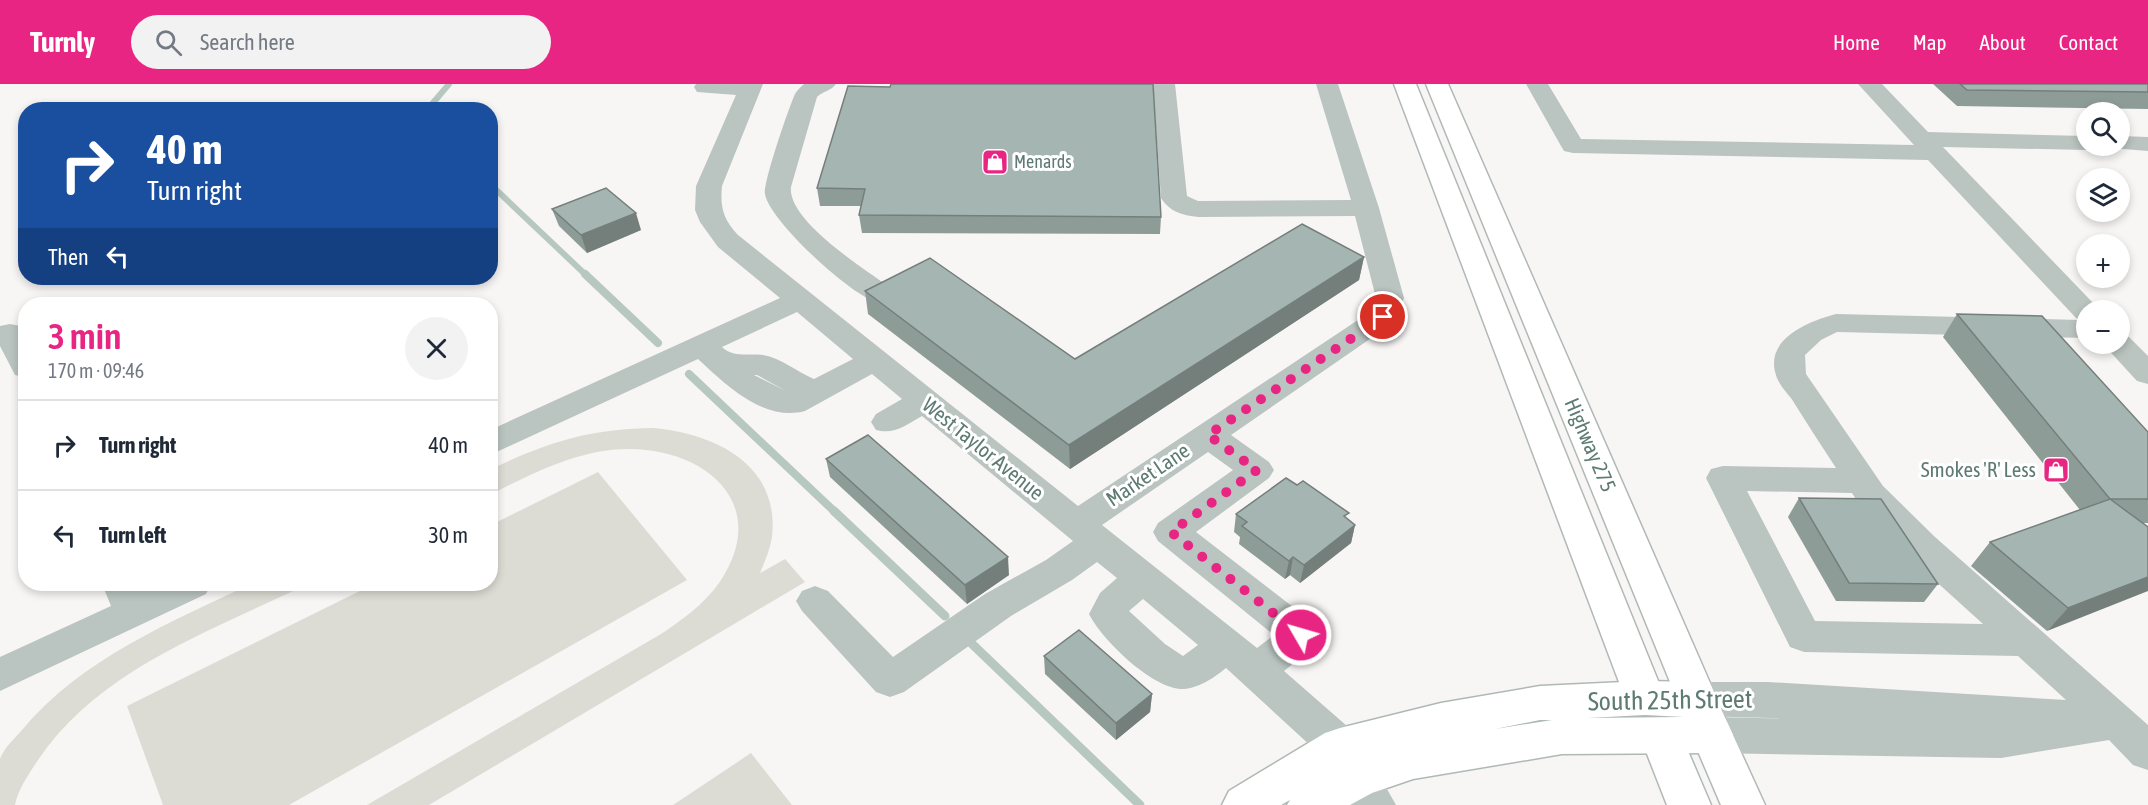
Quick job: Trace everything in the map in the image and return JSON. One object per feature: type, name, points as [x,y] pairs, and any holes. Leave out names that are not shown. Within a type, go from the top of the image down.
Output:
[{"type":"main road","name":"Highway 275","points":[[1405,84],[1689,805]]},
{"type":"main road","name":"Highway 275","points":[[1437,84],[1743,805]]},
{"type":"main road","name":"South 25th Street","points":[[1309,805],[1358,776],[1441,721],[1540,704],[1645,698],[1704,717]]},
{"type":"main road","name":"South 25th Street","points":[[1244,805],[1413,760],[1562,736],[1661,736],[1704,717]]},
{"type":"street","points":[[825,84],[814,87],[806,95],[777,191],[783,210],[823,250],[878,292]]},
{"type":"street","points":[[1164,84],[1174,198],[1177,202],[1198,209],[1366,208],[1327,84]]},
{"type":"street","points":[[1537,84],[1573,146],[1928,146],[2076,143]]},
{"type":"street","points":[[1869,84],[2076,301]]},
{"type":"street","points":[[705,87],[752,86]]},
{"type":"street","name":"West Taylor Avenue","points":[[752,86],[709,186],[706,205],[712,222],[728,241],[1257,670],[1358,776]]},
{"type":"street","points":[[2130,143],[2148,144]]},
{"type":"street","name":"Market Lane","points":[[815,601],[890,680],[998,605],[1059,570],[1087,534],[1208,435],[1383,317],[1390,298],[1366,208]]},
{"type":"street","points":[[498,441],[711,354],[801,298]]},
{"type":"street","points":[[2076,329],[1836,323],[1819,327],[1803,337],[1790,354],[1791,375],[1871,495],[1922,547],[2027,641],[2133,717],[2148,752]]},
{"type":"street","points":[[0,337],[10,333],[18,350]]},
{"type":"street","points":[[711,354],[740,380],[781,402],[794,403],[875,360]]},
{"type":"street","points":[[2128,354],[2148,374]]},
{"type":"street","points":[[887,422],[924,401]]},
{"type":"street","points":[[1208,435],[1257,470],[1171,532],[1301,635],[1257,670]]},
{"type":"street","points":[[1861,481],[1723,478],[1804,636],[2027,641]]},
{"type":"street","points":[[1144,579],[1118,598],[1110,607],[1108,614],[1159,662],[1177,672],[1184,672],[1203,663],[1226,645]]},
{"type":"street","points":[[0,675],[126,598],[160,591]]},
{"type":"street","name":"South 25th Street","points":[[1704,717],[2001,740],[2133,717]]},
{"type":"shaded area","points":[[654,428],[677,431],[699,437],[739,457],[754,472],[766,490],[772,512],[772,537],[760,573],[785,559],[805,582],[429,805],[367,805],[661,634],[700,605],[719,583],[733,556],[738,530],[735,508],[724,488],[708,472],[686,460],[660,452],[632,449],[613,450],[559,463],[498,491],[498,466],[551,444],[589,434]]},
{"type":"shaded area","points":[[598,472],[687,580],[289,805],[163,805],[127,706],[360,591],[498,591],[498,522]]},
{"type":"shaded area","points":[[236,591],[293,591],[197,636],[125,676],[63,728],[28,776],[15,805],[0,805],[0,759],[10,744],[45,705],[99,663],[189,613]]},
{"type":"shaded area","points":[[751,753],[792,805],[673,805]]},
{"type":"building","name":"Menards","points":[[891,84],[1153,84],[1161,217],[859,215],[865,189],[817,188],[848,86],[890,87]]},
{"type":"building","points":[[1960,84],[2148,84],[2148,92],[1967,90]]},
{"type":"building","points":[[606,188],[636,213],[581,235],[552,209]]},
{"type":"building","points":[[1302,224],[1364,257],[1069,445],[865,291],[930,258],[1075,359]]},
{"type":"building","points":[[1957,314],[2042,316],[2148,432],[2148,499],[2110,499]]},
{"type":"building","points":[[868,435],[1008,557],[965,585],[826,459]]},
{"type":"building","points":[[1286,478],[1297,485],[1303,481],[1349,513],[1344,516],[1355,525],[1304,565],[1293,557],[1289,561],[1242,526],[1247,522],[1236,514]]},
{"type":"building","points":[[1799,498],[1881,499],[1938,584],[1849,583]]},
{"type":"building","points":[[2110,499],[2148,527],[2148,577],[2068,608],[1990,542]]},
{"type":"building","points":[[1079,630],[1152,694],[1116,723],[1044,656]]},
{"type":"waterway","points":[[434,102],[449,84]]},
{"type":"waterway","points":[[498,192],[587,276]]},
{"type":"waterway","points":[[585,274],[658,343]]},
{"type":"waterway","points":[[689,374],[835,512]]},
{"type":"waterway","points":[[834,511],[945,616]]},
{"type":"waterway","points":[[969,641],[1140,805]]},
{"type":"place","name":"Menards","points":[[995,162]]},
{"type":"place","name":"Smokes 'R' Less","points":[[2056,470]]},
{"type":"route","points":[[1301,635],[1171,532],[1257,470],[1208,435],[1383,317]]}]
